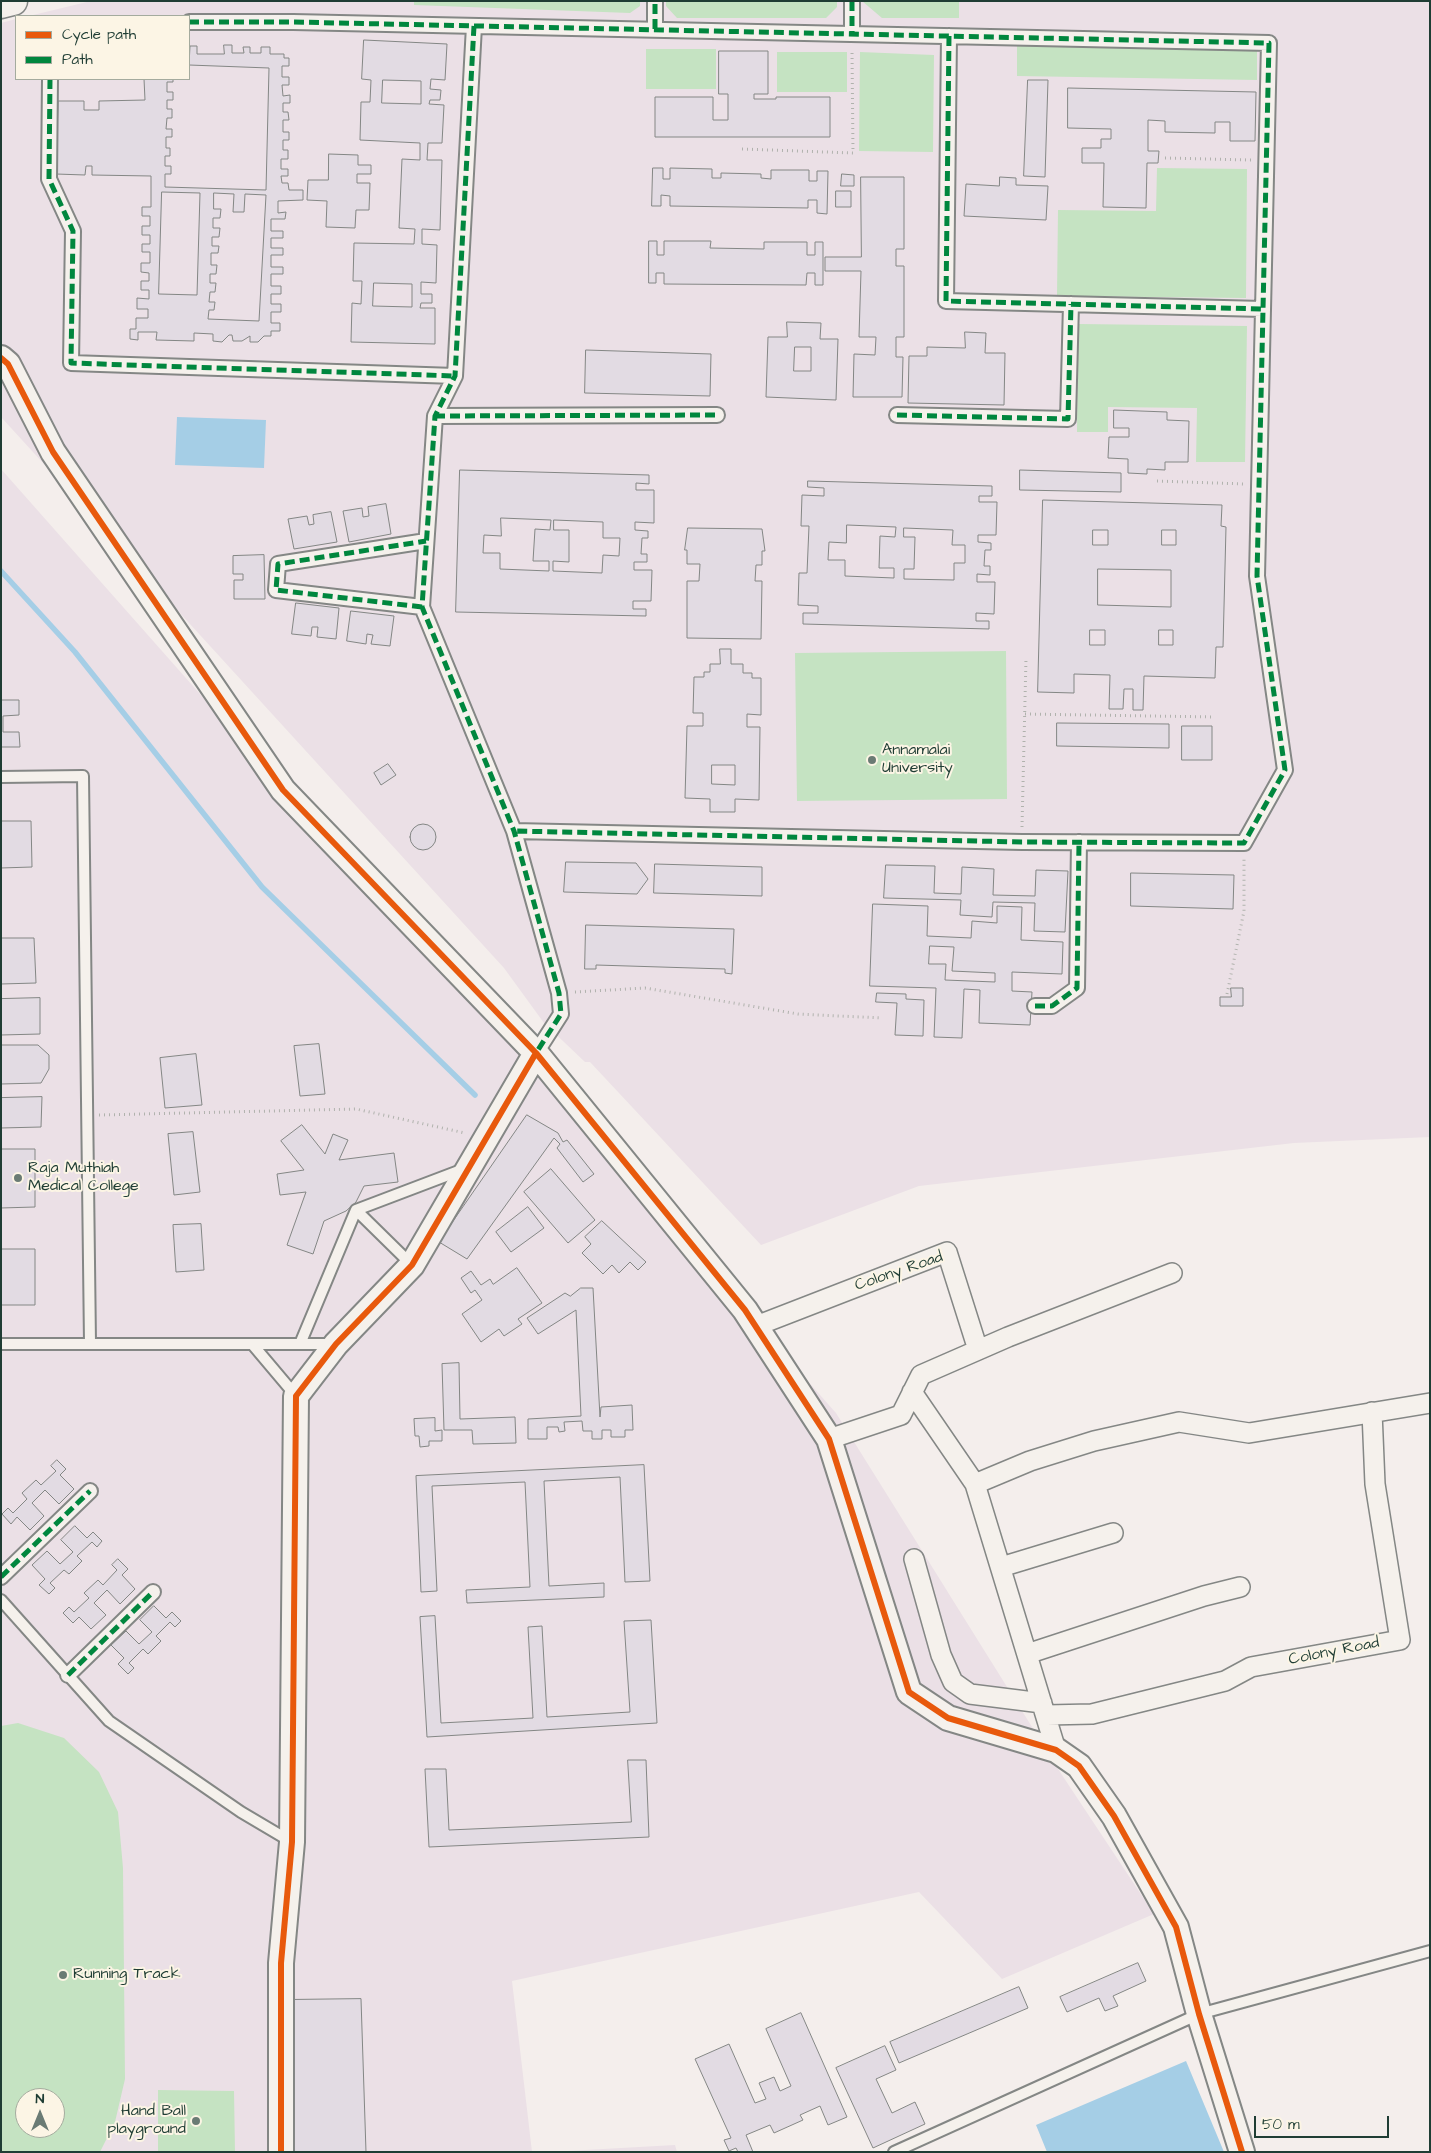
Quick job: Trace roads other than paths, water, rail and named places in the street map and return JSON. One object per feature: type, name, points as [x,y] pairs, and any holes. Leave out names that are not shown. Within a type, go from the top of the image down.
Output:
[{"type":"main road","points":[[1,4],[13,1]]},
{"type":"street","points":[[655,30],[656,1]]},
{"type":"street","points":[[852,1],[852,34]]},
{"type":"street","points":[[190,22],[293,22],[1269,43],[1257,576],[1285,770],[1244,844],[1022,842],[514,831]]},
{"type":"street","points":[[281,2152],[281,1962],[292,1842],[296,1396],[336,1344],[412,1266],[560,1014],[559,993],[514,831],[422,606],[435,416],[455,376],[474,26]]},
{"type":"street","points":[[949,36],[946,301],[1263,309]]},
{"type":"street","points":[[50,80],[49,179],[73,231],[71,363],[455,376]]},
{"type":"street","points":[[897,415],[1068,419],[1071,304]]},
{"type":"street","points":[[1,358],[8,364],[53,452],[283,790],[536,1053],[756,1326],[829,1439],[908,1692],[948,1718],[1056,1750],[1079,1766],[1114,1816],[1176,1927],[1198,2014],[1242,2152]]},
{"type":"street","points":[[435,416],[717,415]]},
{"type":"street","points":[[422,606],[276,590],[277,573],[278,564],[426,541]]},
{"type":"street","points":[[1035,1006],[1052,1006],[1077,988],[1079,842]]},
{"type":"street","name":"Colony Road","points":[[756,1326],[947,1252],[978,1350]]},
{"type":"street","points":[[829,1439],[901,1415],[921,1375],[978,1350],[1172,1273]]},
{"type":"street","points":[[912,1392],[975,1484],[1056,1750]]},
{"type":"street","points":[[975,1484],[1030,1461],[1085,1444],[1179,1422],[1250,1434],[1430,1403]]},
{"type":"street","name":"Colony Road","points":[[1045,1709],[1092,1714],[1225,1681],[1251,1667],[1400,1640],[1375,1484],[1372,1412]]},
{"type":"street","points":[[1,1577],[90,1491]]},
{"type":"street","points":[[1001,1567],[1113,1533]]},
{"type":"street","points":[[914,1559],[942,1654],[953,1682],[970,1694],[1045,1709]]},
{"type":"street","points":[[1028,1654],[1204,1596],[1240,1587]]},
{"type":"street","points":[[68,1674],[153,1592]]},
{"type":"lane","points":[[1,777],[83,776],[90,1343]]},
{"type":"lane","points":[[300,1344],[356,1210],[469,1167]]},
{"type":"lane","points":[[356,1210],[412,1266]]},
{"type":"lane","points":[[1,1344],[336,1344]]},
{"type":"lane","points":[[253,1345],[296,1396]]},
{"type":"lane","points":[[1,1600],[110,1720],[241,1812],[292,1842]]},
{"type":"lane","points":[[894,2152],[1198,2014],[1430,1951]]},
{"type":"water","points":[[177,417],[266,420],[264,468],[175,465]]},
{"type":"water","points":[[1186,2061],[1224,2152],[1047,2152],[1036,2125]]},
{"type":"waterway","points":[[1,571],[75,652],[262,887],[475,1095]]},
{"type":"place","name":"Annamalai University","points":[[872,760]]},
{"type":"place","name":"Raja Muthiah Medical College","points":[[18,1178]]},
{"type":"place","name":"Running Track","points":[[63,1975]]},
{"type":"place","name":"Hand Ball playground","points":[[196,2121]]}]
